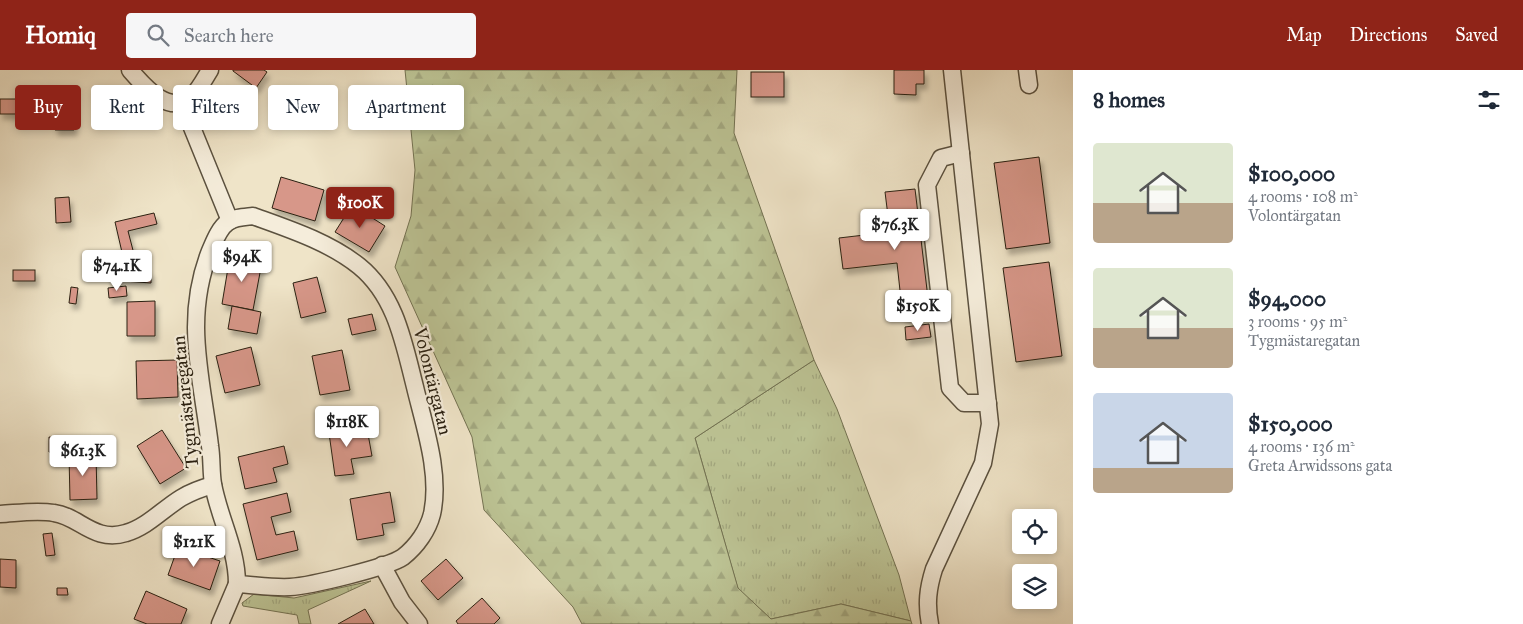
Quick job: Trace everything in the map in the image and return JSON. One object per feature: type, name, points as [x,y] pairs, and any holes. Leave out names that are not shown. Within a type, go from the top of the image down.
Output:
[{"type":"street","points":[[130,70],[147,89],[160,98],[173,103]]},
{"type":"street","points":[[200,85],[210,70]]},
{"type":"street","points":[[930,624],[927,598],[930,582],[934,569],[983,463],[990,424],[952,70]]},
{"type":"street","points":[[193,130],[230,221]]},
{"type":"street","points":[[961,153],[941,158],[927,185],[950,388],[964,404],[988,403]]},
{"type":"street","name":"Volontärgatan","points":[[230,221],[253,216],[301,234],[340,254],[359,266],[376,283],[398,324],[433,467],[432,513],[425,533],[402,558],[382,565]]},
{"type":"street","name":"Tygmästaregatan","points":[[230,221],[226,223],[214,240],[199,286],[196,347],[210,446],[213,485],[233,548],[238,584]]},
{"type":"street","points":[[0,514],[54,513],[66,516],[92,532],[126,533],[198,489],[213,485]]},
{"type":"street","points":[[220,624],[238,584],[290,587],[346,576],[382,565],[402,602],[419,624]]},
{"type":"green space","points":[[405,70],[737,70],[734,133],[814,360],[695,438],[738,588],[771,619],[841,604],[911,621],[912,624],[582,624],[573,607],[484,510],[472,437],[395,267],[411,216],[415,170],[411,130],[464,130],[464,85],[406,85]]},
{"type":"green space","points":[[814,360],[837,409],[899,575],[911,621],[841,604],[771,619],[738,589],[695,438]]},
{"type":"green space","points":[[371,581],[308,610],[311,624],[299,624],[297,615],[243,606],[242,603],[254,594],[294,598]]},
{"type":"building","points":[[264,70],[267,72],[258,85],[252,85],[233,71]]},
{"type":"building","points":[[894,70],[924,70],[924,84],[916,84],[916,95],[894,94]]},
{"type":"building","points":[[751,72],[784,72],[784,97],[751,97]]},
{"type":"building","points":[[0,99],[15,99],[15,114],[0,114]]},
{"type":"building","points":[[1039,157],[1050,243],[1006,249],[994,163]]},
{"type":"building","points":[[281,177],[324,190],[315,221],[272,208]]},
{"type":"building","points":[[915,189],[930,315],[903,318],[897,263],[843,269],[839,238],[890,232],[885,192]]},
{"type":"building","points":[[69,197],[71,222],[56,223],[55,198]]},
{"type":"building","points":[[352,205],[385,226],[369,252],[335,232]]},
{"type":"building","points":[[154,213],[157,224],[128,231],[135,258],[124,261],[115,222]]},
{"type":"building","points":[[230,256],[262,262],[253,310],[222,304]]},
{"type":"building","points":[[1049,262],[1062,356],[1016,362],[1003,268]]},
{"type":"building","points":[[13,270],[35,270],[35,281],[13,281]]},
{"type":"building","points":[[110,270],[151,272],[151,283],[110,280]]},
{"type":"building","points":[[317,277],[326,312],[301,318],[293,283]]},
{"type":"building","points":[[126,286],[127,296],[109,298],[108,288]]},
{"type":"building","points":[[71,287],[78,288],[76,304],[69,303]]},
{"type":"building","points":[[155,301],[155,336],[127,336],[127,302]]},
{"type":"building","points":[[232,306],[261,312],[257,334],[228,329]]},
{"type":"building","points":[[372,314],[376,330],[352,335],[348,319]]},
{"type":"building","points":[[929,324],[931,337],[906,340],[905,327]]},
{"type":"building","points":[[251,347],[260,385],[225,393],[216,356]]},
{"type":"building","points":[[342,350],[350,390],[320,395],[312,356]]},
{"type":"building","points":[[177,360],[178,397],[137,399],[136,361]]},
{"type":"building","points":[[351,423],[353,436],[368,434],[372,456],[351,459],[354,474],[335,476],[328,426]]},
{"type":"building","points":[[162,430],[186,468],[160,484],[137,446]]},
{"type":"building","points":[[49,437],[63,438],[63,453],[49,452]]},
{"type":"building","points":[[284,446],[288,464],[273,468],[277,482],[245,489],[238,457]]},
{"type":"building","points":[[69,455],[96,455],[97,499],[70,500]]},
{"type":"building","points":[[390,492],[395,522],[382,524],[384,535],[357,540],[350,499]]},
{"type":"building","points":[[287,493],[291,512],[271,517],[276,535],[294,531],[298,550],[257,560],[243,504]]},
{"type":"building","points":[[52,533],[55,555],[46,556],[43,534]]},
{"type":"building","points":[[178,547],[220,561],[210,590],[168,575]]},
{"type":"building","points":[[0,559],[16,560],[16,588],[0,587]]},
{"type":"building","points":[[446,559],[463,578],[438,600],[421,581]]},
{"type":"building","points":[[57,588],[67,588],[68,595],[57,595]]},
{"type":"building","points":[[146,591],[187,609],[181,624],[147,624],[134,619]]},
{"type":"building","points":[[482,598],[500,618],[494,624],[458,624],[456,621]]},
{"type":"building","points":[[365,609],[374,624],[338,624]]}]
